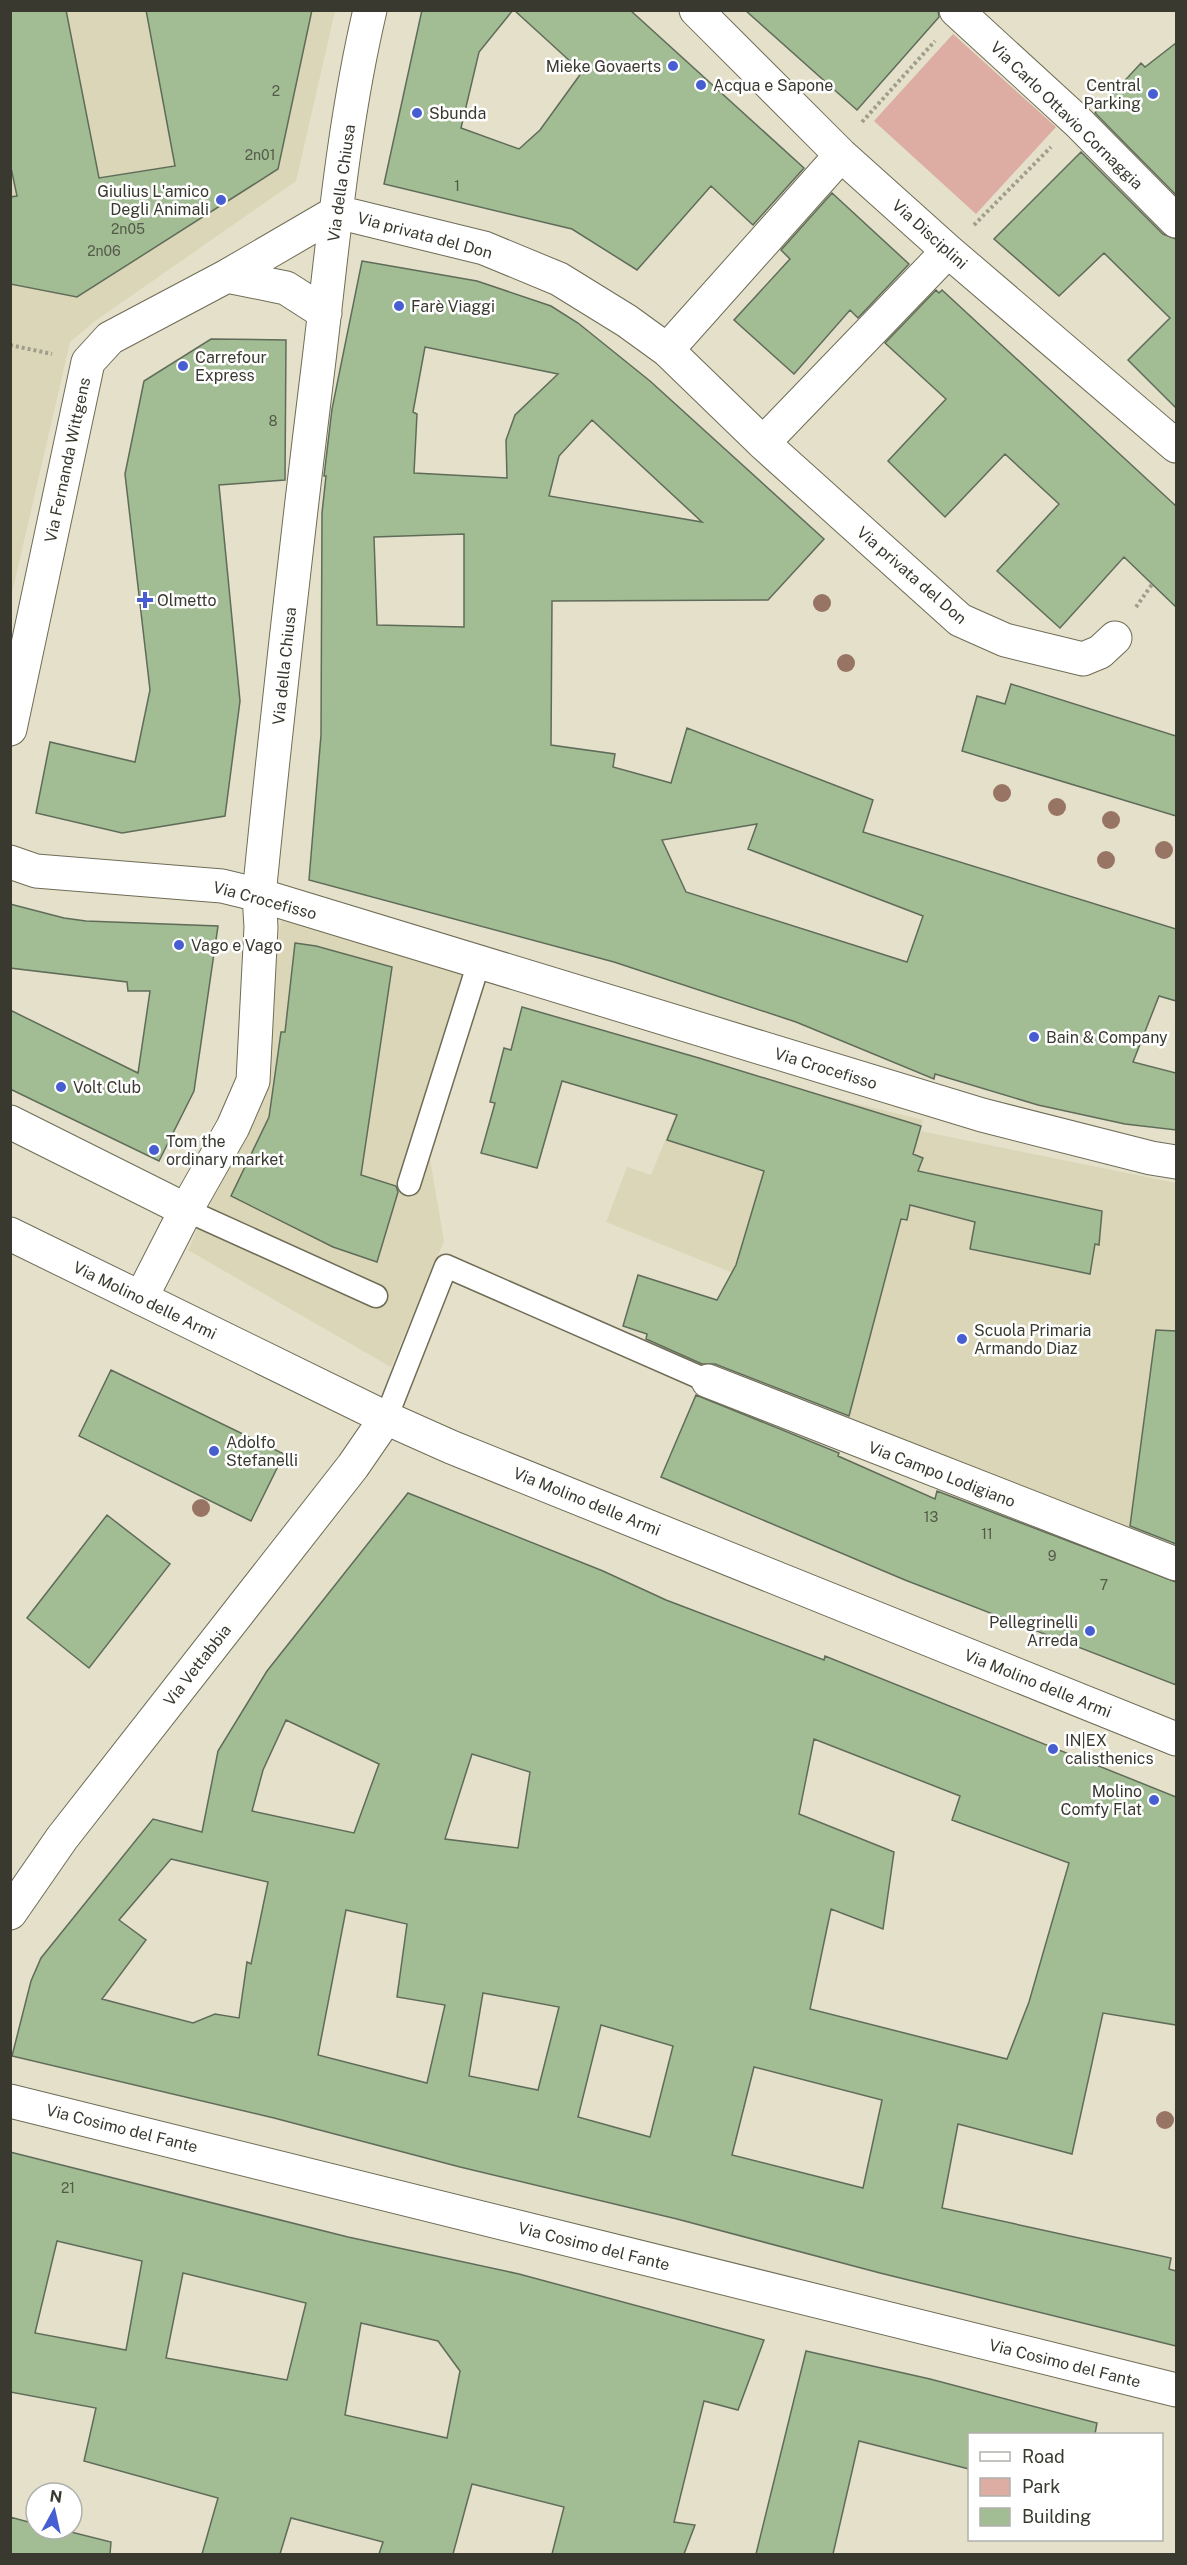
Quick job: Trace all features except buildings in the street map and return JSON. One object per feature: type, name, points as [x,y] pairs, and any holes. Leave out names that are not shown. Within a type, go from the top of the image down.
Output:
[{"type":"street","name":"Via della Chiusa","points":[[141,1298],[186,1210],[233,1128],[252,1081],[261,927],[259,895],[296,547],[355,80],[370,10]]},
{"type":"street","name":"Via Disciplini","points":[[696,10],[841,154],[948,251],[1176,446]]},
{"type":"street","name":"Via Carlo Ottavio Cornaggia","points":[[956,10],[1105,142],[1176,221]]},
{"type":"street","points":[[666,350],[841,154]]},
{"type":"street","name":"Via Fernanda Wittgens","points":[[11,722],[88,362],[110,338],[227,276],[337,212]]},
{"type":"street","name":"Via privata del Don","points":[[337,212],[484,248],[560,279],[627,321],[666,350],[763,443],[960,620],[1005,640],[1083,659],[1100,652],[1115,638]]},
{"type":"street","points":[[763,443],[948,251]]},
{"type":"street","points":[[227,276],[286,288],[325,312]]},
{"type":"street","name":"Via Crocefisso","points":[[10,862],[36,871],[222,886],[259,895],[982,1115],[1151,1158],[1176,1162]]},
{"type":"street","points":[[10,1122],[186,1210]]},
{"type":"street","name":"Via Molino delle Armi","points":[[10,1234],[386,1418],[452,1447],[1176,1739]]},
{"type":"street","name":"Via Campo Lodigiano","points":[[708,1381],[1176,1564]]},
{"type":"street","name":"Via Vettabbia","points":[[10,1913],[62,1838],[353,1466],[386,1418]]},
{"type":"street","name":"Via Cosimo del Fante","points":[[10,2101],[1176,2390]]},
{"type":"lane","points":[[409,1184],[479,962]]},
{"type":"lane","points":[[186,1210],[376,1296]]},
{"type":"lane","points":[[386,1418],[446,1266],[708,1381]]},
{"type":"path","points":[[860,124],[938,38]]},
{"type":"path","points":[[948,251],[1056,142]]},
{"type":"path","points":[[10,345],[56,354]]},
{"type":"shaded area","points":[[11,11],[335,11],[296,181],[95,321],[70,342],[11,597]]},
{"type":"shaded area","points":[[282,913],[466,968],[423,1119],[444,1241],[391,1367],[188,1250],[260,1087]]},
{"type":"shaded area","name":"Scuola Primaria Armando Diaz","points":[[699,1057],[818,1094],[923,1120],[920,1131],[1176,1183],[1176,1552],[735,1375],[761,1304],[733,1273],[606,1222],[627,1167],[651,1175]]},
{"type":"green space","points":[[953,34],[1056,127],[976,214],[874,121]]},
{"type":"place","name":"Mieke Govaerts","points":[[673,66]]},
{"type":"place","name":"Acqua e Sapone","points":[[701,85]]},
{"type":"place","name":"Central Parking","points":[[1153,94]]},
{"type":"place","name":"Sbunda","points":[[417,113]]},
{"type":"place","name":"Giulius L'amico Degli Animali","points":[[221,200]]},
{"type":"place","name":"Farè Viaggi","points":[[399,306]]},
{"type":"place","name":"Carrefour Express","points":[[183,366]]},
{"type":"place","name":"Olmetto","points":[[145,600]]},
{"type":"place","name":"Vago e Vago","points":[[179,945]]},
{"type":"place","name":"Bain & Company","points":[[1034,1037]]},
{"type":"place","name":"Volt Club","points":[[61,1087]]},
{"type":"place","name":"Tom the ordinary market","points":[[154,1150]]},
{"type":"place","name":"Scuola Primaria Armando Diaz","points":[[962,1339]]},
{"type":"place","name":"Adolfo Stefanelli","points":[[214,1451]]},
{"type":"place","name":"Pellegrinelli Arreda","points":[[1090,1631]]},
{"type":"place","name":"IN|EX calisthenics","points":[[1053,1749]]},
{"type":"place","name":"Molino Comfy Flat","points":[[1154,1800]]}]
